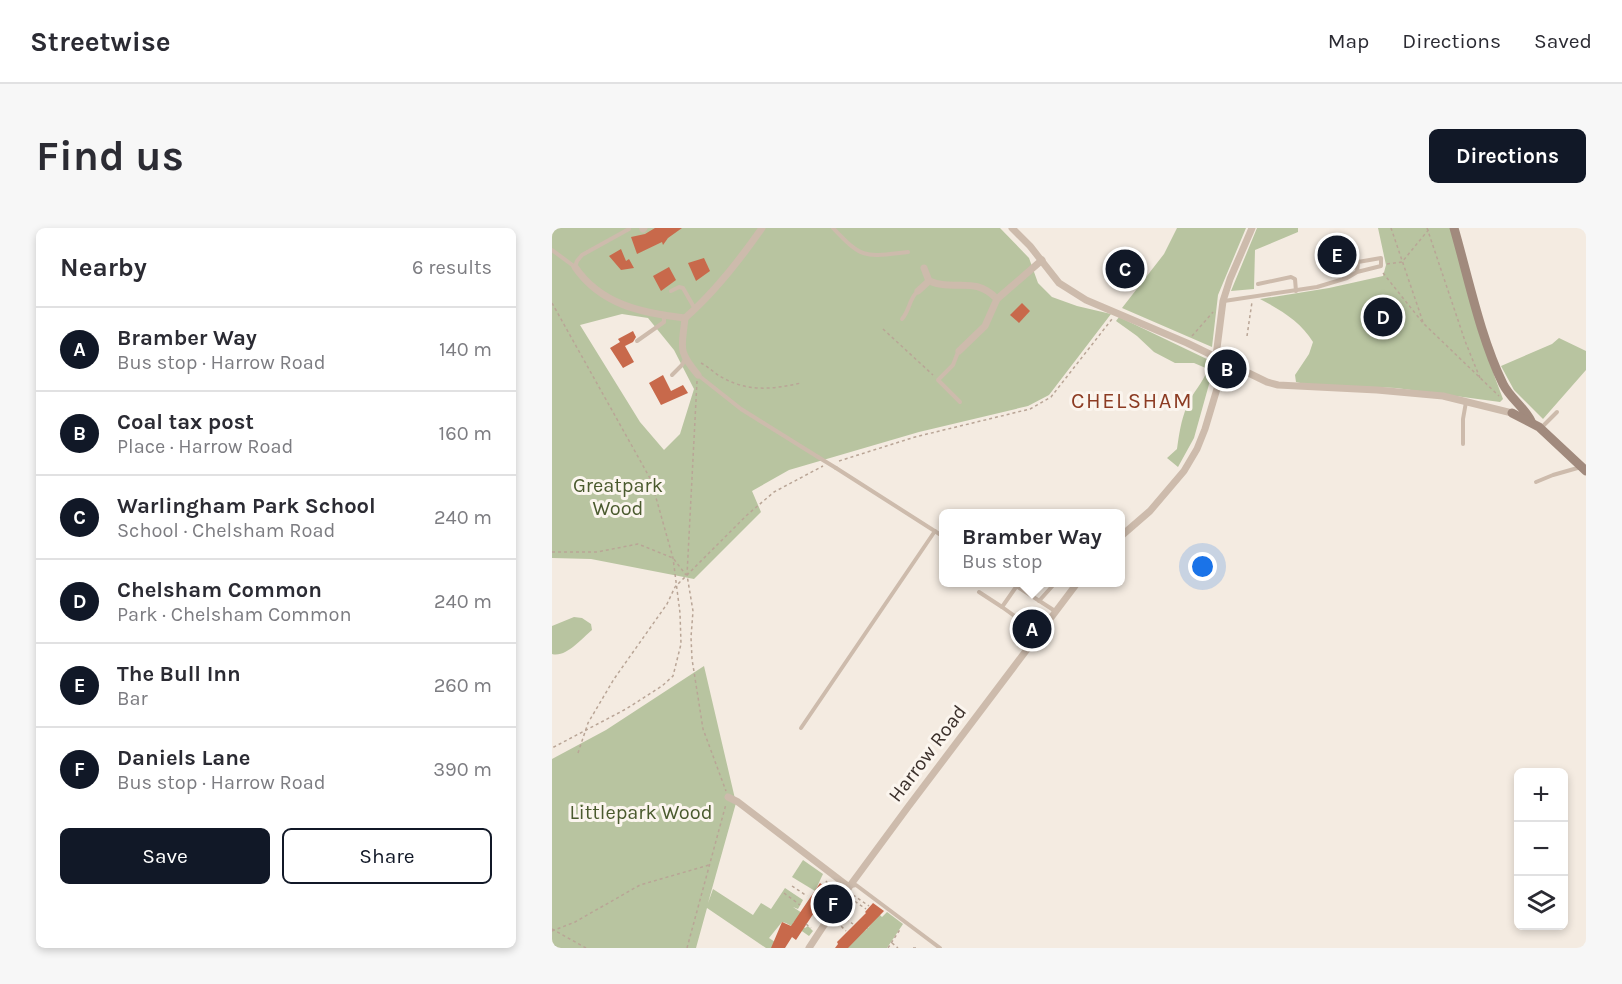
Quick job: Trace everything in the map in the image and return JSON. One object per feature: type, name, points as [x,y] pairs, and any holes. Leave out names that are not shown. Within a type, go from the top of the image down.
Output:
[{"type":"street","points":[[575,267],[591,286],[617,303],[635,310],[685,318],[728,275],[762,228]]},
{"type":"street","points":[[1012,228],[1042,260],[1059,283],[1086,300],[1188,341],[1249,375],[1278,385],[1443,396],[1512,413],[1541,428],[1584,469]]},
{"type":"street","points":[[1216,356],[1223,301],[1252,228]]},
{"type":"street","points":[[1454,228],[1491,357],[1505,388],[1523,408],[1531,422]]},
{"type":"street","points":[[959,351],[985,326],[997,299],[1042,260]]},
{"type":"street","points":[[924,268],[929,281]]},
{"type":"street","points":[[929,281],[947,286],[976,285],[989,291],[997,299]]},
{"type":"street","points":[[918,291],[929,281]]},
{"type":"street","points":[[685,318],[682,346],[685,359],[695,372]]},
{"type":"street","points":[[1125,533],[1150,511],[1184,471],[1197,449],[1225,362]]},
{"type":"street","name":"Harrow Road","points":[[809,948],[1054,611],[1074,587]]},
{"type":"street","points":[[728,797],[738,802],[850,890]]},
{"type":"lane","points":[[833,228],[860,254],[868,256],[908,252]]},
{"type":"lane","points":[[552,250],[575,267],[582,255],[629,229]]},
{"type":"lane","points":[[1223,301],[1296,291],[1347,278],[1357,272],[1384,265],[1379,258],[1358,262],[1357,272]]},
{"type":"lane","points":[[1258,284],[1292,277],[1295,279],[1296,291]]},
{"type":"lane","points":[[671,291],[679,287],[683,288],[695,310]]},
{"type":"lane","points":[[902,319],[908,312],[911,297],[918,291]]},
{"type":"lane","points":[[637,341],[664,322],[664,316]]},
{"type":"lane","points":[[959,351],[953,364],[938,380],[960,402]]},
{"type":"lane","points":[[672,375],[685,359]]},
{"type":"lane","points":[[695,372],[741,410],[939,534]]},
{"type":"lane","points":[[1463,444],[1463,419],[1467,401]]},
{"type":"lane","points":[[1541,428],[1557,412]]},
{"type":"lane","points":[[1536,482],[1553,475],[1584,469]]},
{"type":"lane","points":[[801,728],[935,531]]},
{"type":"lane","points":[[1002,607],[1016,587],[1054,611]]},
{"type":"lane","points":[[1039,601],[1052,587]]},
{"type":"lane","points":[[979,592],[1020,620]]},
{"type":"lane","points":[[850,890],[856,885],[940,948]]},
{"type":"path","points":[[1391,228],[1423,323]]},
{"type":"path","points":[[1428,229],[1402,262],[1384,265],[1383,276],[1423,323],[1503,399]]},
{"type":"path","points":[[1428,229],[1465,341],[1481,379]]},
{"type":"path","points":[[1247,336],[1252,298]]},
{"type":"path","points":[[1188,341],[1223,301]]},
{"type":"path","points":[[552,303],[651,480],[673,558],[680,613],[681,644],[673,676],[626,709],[552,748]]},
{"type":"path","points":[[837,462],[915,437],[1030,409],[1051,398],[1115,315]]},
{"type":"path","points":[[883,329],[938,380]]},
{"type":"path","points":[[687,948],[728,797],[703,729],[692,659],[693,611],[687,575],[695,372],[698,363],[702,363],[724,379],[750,387],[767,389],[801,383]]},
{"type":"path","points":[[578,753],[585,730],[614,679],[667,604],[675,587],[747,515],[774,492],[826,465]]},
{"type":"path","points":[[552,552],[597,552],[638,544],[673,558],[687,575]]},
{"type":"path","points":[[553,930],[575,922],[639,885],[710,864]]},
{"type":"path","points":[[826,881],[830,887],[828,893]]},
{"type":"path","points":[[792,885],[807,896]]},
{"type":"path","points":[[850,890],[869,906]]},
{"type":"path","points":[[784,893],[800,904]]},
{"type":"path","points":[[849,897],[866,909]]},
{"type":"path","points":[[838,914],[853,924]]},
{"type":"path","points":[[834,920],[846,931]]},
{"type":"path","points":[[888,948],[905,922]]},
{"type":"path","points":[[806,924],[814,931]]},
{"type":"path","points":[[553,930],[586,948]]},
{"type":"path","points":[[891,943],[898,948]]},
{"type":"green space","name":"Greatpark Wood","points":[[552,228],[1000,228],[1029,258],[1038,283],[1052,297],[1111,314],[1049,395],[1028,406],[919,432],[789,470],[752,491],[761,512],[694,579],[591,559],[552,558]],"holes":[[[622,314],[648,318],[674,350],[694,389],[680,434],[664,450],[640,422],[580,325]]]},
{"type":"green space","points":[[1177,228],[1246,228],[1218,295],[1212,347],[1122,308],[1164,254]]},
{"type":"green space","points":[[1257,228],[1298,228],[1298,232],[1255,250],[1254,289],[1231,291]]},
{"type":"green space","points":[[1378,228],[1450,228],[1503,399],[1500,402],[1396,388],[1296,382],[1295,375],[1309,354],[1313,342],[1303,328],[1290,317],[1260,299],[1329,288],[1383,276],[1386,265]]},
{"type":"green space","points":[[1119,317],[1211,361],[1213,370],[1194,438],[1178,467],[1167,458],[1177,449],[1185,411],[1208,369],[1194,363],[1175,363],[1154,352],[1116,321]]},
{"type":"green space","points":[[1559,338],[1586,351],[1586,370],[1543,419],[1514,390],[1501,366],[1552,344]]},
{"type":"green space","points":[[574,617],[582,618],[591,624],[592,630],[563,653],[552,654],[552,626]]},
{"type":"green space","name":"Littlepark Wood","points":[[704,666],[736,803],[708,903],[713,889],[753,915],[761,903],[771,909],[785,888],[803,900],[798,909],[793,907],[802,913],[793,923],[799,923],[805,928],[808,926],[813,931],[809,936],[796,927],[782,922],[769,938],[775,942],[772,948],[766,948],[707,908],[696,948],[552,948],[552,759],[606,730]]},
{"type":"green space","points":[[803,860],[823,874],[815,891],[792,877]]},
{"type":"green space","points":[[887,912],[903,924],[887,948],[841,948],[867,929],[864,926],[868,928],[879,914],[882,917]]},
{"type":"building","points":[[655,228],[682,228],[668,238],[663,245],[662,242],[637,254],[631,237],[645,234]]},
{"type":"building","points":[[1335,237],[1336,240],[1348,238],[1351,253],[1345,254],[1346,260],[1325,264],[1322,250],[1330,249],[1328,238]]},
{"type":"building","points":[[621,249],[626,261],[629,259],[634,268],[621,270],[609,256]]},
{"type":"building","points":[[704,258],[710,271],[696,281],[688,263]]},
{"type":"building","points":[[669,267],[676,280],[661,291],[653,276]]},
{"type":"building","points":[[1022,303],[1030,311],[1019,323],[1010,315]]},
{"type":"building","points":[[633,331],[636,337],[633,342],[625,346],[634,362],[623,368],[610,348],[620,342],[618,339]]},
{"type":"building","points":[[663,375],[671,391],[683,385],[688,393],[661,405],[649,383]]},
{"type":"building","points":[[820,883],[829,890],[796,940],[792,937],[785,948],[771,948],[782,922],[791,926]]},
{"type":"building","points":[[873,903],[884,911],[848,948],[835,948],[837,942]]},
{"type":"place","name":"The Bull Inn","points":[[1337,255]]},
{"type":"place","name":"Warlingham Park School","points":[[1125,269]]},
{"type":"place","name":"Chelsham Common","points":[[1383,317]]},
{"type":"place","name":"Coal tax post","points":[[1227,369]]},
{"type":"place","name":"Bramber Way","points":[[1032,629]]},
{"type":"place","name":"Daniels Lane","points":[[833,904]]},
{"type":"district","name":"CHELSHAM","points":[[1132,400]]}]
